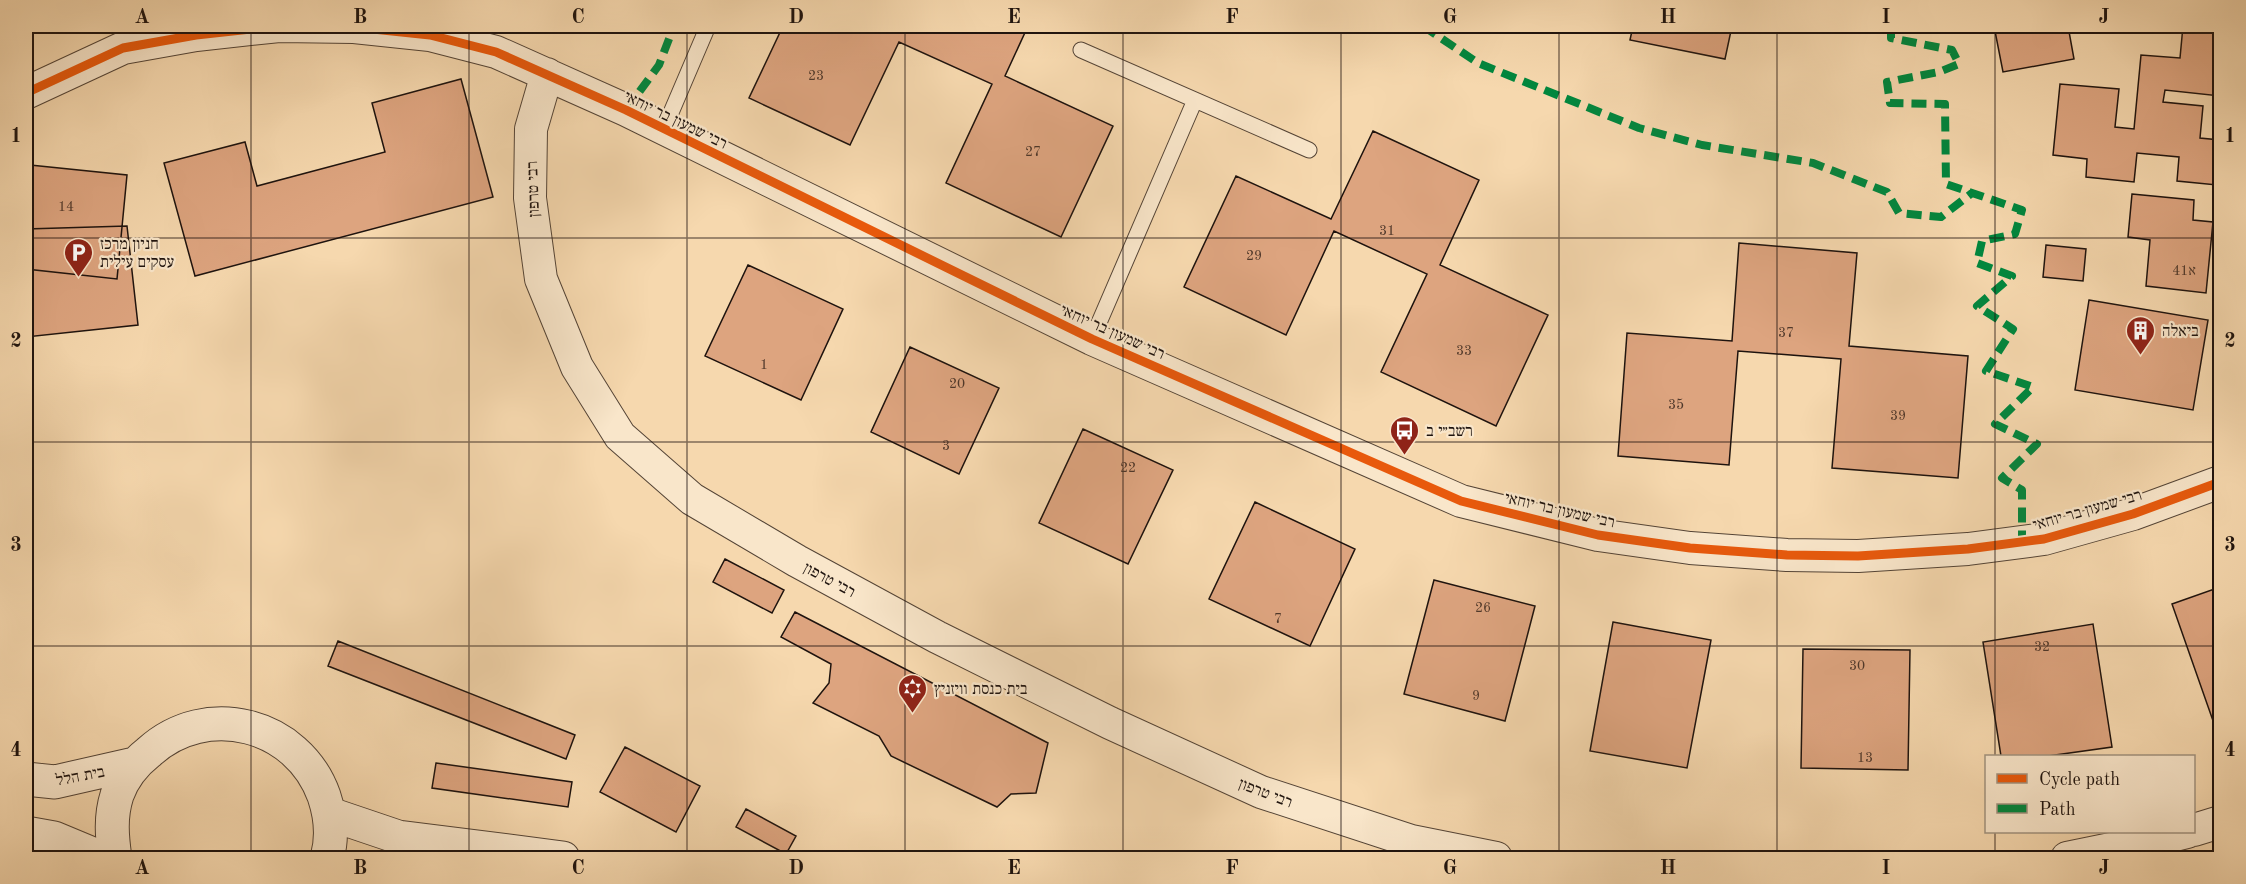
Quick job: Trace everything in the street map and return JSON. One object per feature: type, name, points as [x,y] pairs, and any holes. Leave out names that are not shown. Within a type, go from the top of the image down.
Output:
[{"type":"street","name":"רבי שמעון בר יוחאי","points":[[26,93],[123,48],[196,35],[279,26],[354,27],[430,35],[496,52],[664,129],[1092,339],[1461,501],[1598,535],[1690,548],[1787,555],[1858,556],[1958,549],[2044,539],[2123,517],[2220,482]]},
{"type":"street","name":"רבי טרפון","points":[[547,74],[531,129],[530,198],[541,279],[577,367],[620,436],[692,499],[797,561],[937,637],[1110,723],[1261,792],[1411,841],[1496,858]]},
{"type":"street","points":[[114,858],[111,829],[117,795],[134,764],[162,740],[195,725],[231,723],[266,732],[296,752],[318,780],[330,814],[331,845],[327,858]]},
{"type":"street","name":"בית הלל","points":[[26,779],[55,782],[134,764]]},
{"type":"street","points":[[330,814],[398,837],[563,858]]},
{"type":"street","points":[[2195,829],[2220,822]]},
{"type":"street","points":[[26,833],[54,838],[102,858]]},
{"type":"street","points":[[2067,858],[2180,833]]},
{"type":"lane","points":[[664,129],[708,26]]},
{"type":"lane","points":[[1081,50],[1309,150]]},
{"type":"lane","points":[[1092,339],[1195,100]]},
{"type":"building","points":[[783,26],[886,26],[896,30],[898,26],[1028,26],[1005,76],[1113,126],[1061,237],[946,183],[992,84],[899,42],[850,145],[749,98]]},
{"type":"building","points":[[1633,26],[1732,26],[1725,59],[1630,40]]},
{"type":"building","points":[[1994,26],[2068,26],[2074,59],[2003,72]]},
{"type":"building","points":[[2183,26],[2220,26],[2220,96],[2165,90],[2163,102],[2203,106],[2200,138],[2220,140],[2217,185],[2177,181],[2179,157],[2137,153],[2134,182],[2086,177],[2087,159],[2053,155],[2060,84],[2119,89],[2115,127],[2134,129],[2141,55],[2180,58]]},
{"type":"building","points":[[461,79],[493,197],[195,276],[164,163],[245,142],[257,186],[385,152],[372,103]]},
{"type":"building","points":[[1373,131],[1479,180],[1440,265],[1548,315],[1496,426],[1381,372],[1427,274],[1334,231],[1286,335],[1184,287],[1236,176],[1331,219]]},
{"type":"building","points":[[30,165],[127,175],[117,279],[26,269],[26,204]]},
{"type":"building","points":[[2132,194],[2194,200],[2193,220],[2213,222],[2206,293],[2146,286],[2150,240],[2128,237]]},
{"type":"building","name":"חניון מרכז עסקים עילית","points":[[127,226],[138,325],[26,337],[26,229]]},
{"type":"building","points":[[1739,243],[1857,253],[1849,346],[1968,356],[1958,478],[1832,468],[1841,359],[1738,351],[1729,465],[1618,456],[1627,333],[1732,341]]},
{"type":"building","points":[[2046,245],[2086,249],[2083,281],[2043,277]]},
{"type":"building","points":[[748,265],[843,309],[801,400],[705,356]]},
{"type":"building","name":"ביאלה","points":[[2089,300],[2208,320],[2193,410],[2075,390]]},
{"type":"building","points":[[910,347],[999,388],[959,474],[871,432]]},
{"type":"building","points":[[1083,429],[1173,470],[1128,564],[1039,523]]},
{"type":"building","points":[[1255,502],[1355,549],[1310,646],[1209,599]]},
{"type":"building","points":[[725,559],[784,590],[772,613],[713,582]]},
{"type":"building","points":[[1434,580],[1535,606],[1505,721],[1404,694]]},
{"type":"building","points":[[2220,587],[2220,734],[2218,735],[2172,604]]},
{"type":"building","name":"בית כנסת וויזניץ","points":[[795,612],[1048,743],[1036,793],[1011,794],[997,807],[891,756],[879,736],[813,703],[829,683],[831,664],[781,637]]},
{"type":"building","points":[[1613,622],[1711,640],[1687,768],[1590,751]]},
{"type":"building","points":[[2093,624],[2112,747],[2055,755],[2001,755],[1983,642]]},
{"type":"building","points":[[338,641],[575,735],[566,759],[328,666]]},
{"type":"building","points":[[1803,649],[1910,650],[1908,770],[1801,768]]},
{"type":"building","points":[[625,747],[700,786],[676,832],[600,792]]},
{"type":"building","points":[[436,763],[572,782],[568,807],[432,788]]},
{"type":"building","points":[[746,809],[796,836],[786,854],[736,827]]},
{"type":"marked path","points":[[626,110],[659,65],[674,26]]},
{"type":"marked path","points":[[1423,26],[1478,63],[1639,128],[1702,145],[1813,163],[1887,192],[1899,213],[1941,217],[1972,193]]},
{"type":"marked path","points":[[1891,26],[1891,38],[1952,50],[1959,64],[1939,72],[1887,82],[1890,103],[1945,104],[1946,184],[2022,210],[2015,234],[1982,241],[1977,263],[2012,276],[1977,306],[2013,329],[1986,371],[2033,387],[1995,424],[2037,444],[2002,478],[2022,490],[2022,542]]},
{"type":"cycle path","points":[[26,93],[123,48],[196,35],[279,26],[354,27],[430,35],[496,52],[626,110],[1092,339],[1461,501],[1598,535],[1690,548],[1787,555],[1858,556],[1968,549],[2044,539],[2133,514],[2220,482]]},
{"type":"place","name":"חניון מרכז עסקים עילית","points":[[79,278]]},
{"type":"place","name":"ביאלה","points":[[2141,356]]},
{"type":"place","name":"רשב״י ב","points":[[1405,456]]},
{"type":"place","name":"בית כנסת וויזניץ","points":[[913,714]]}]
